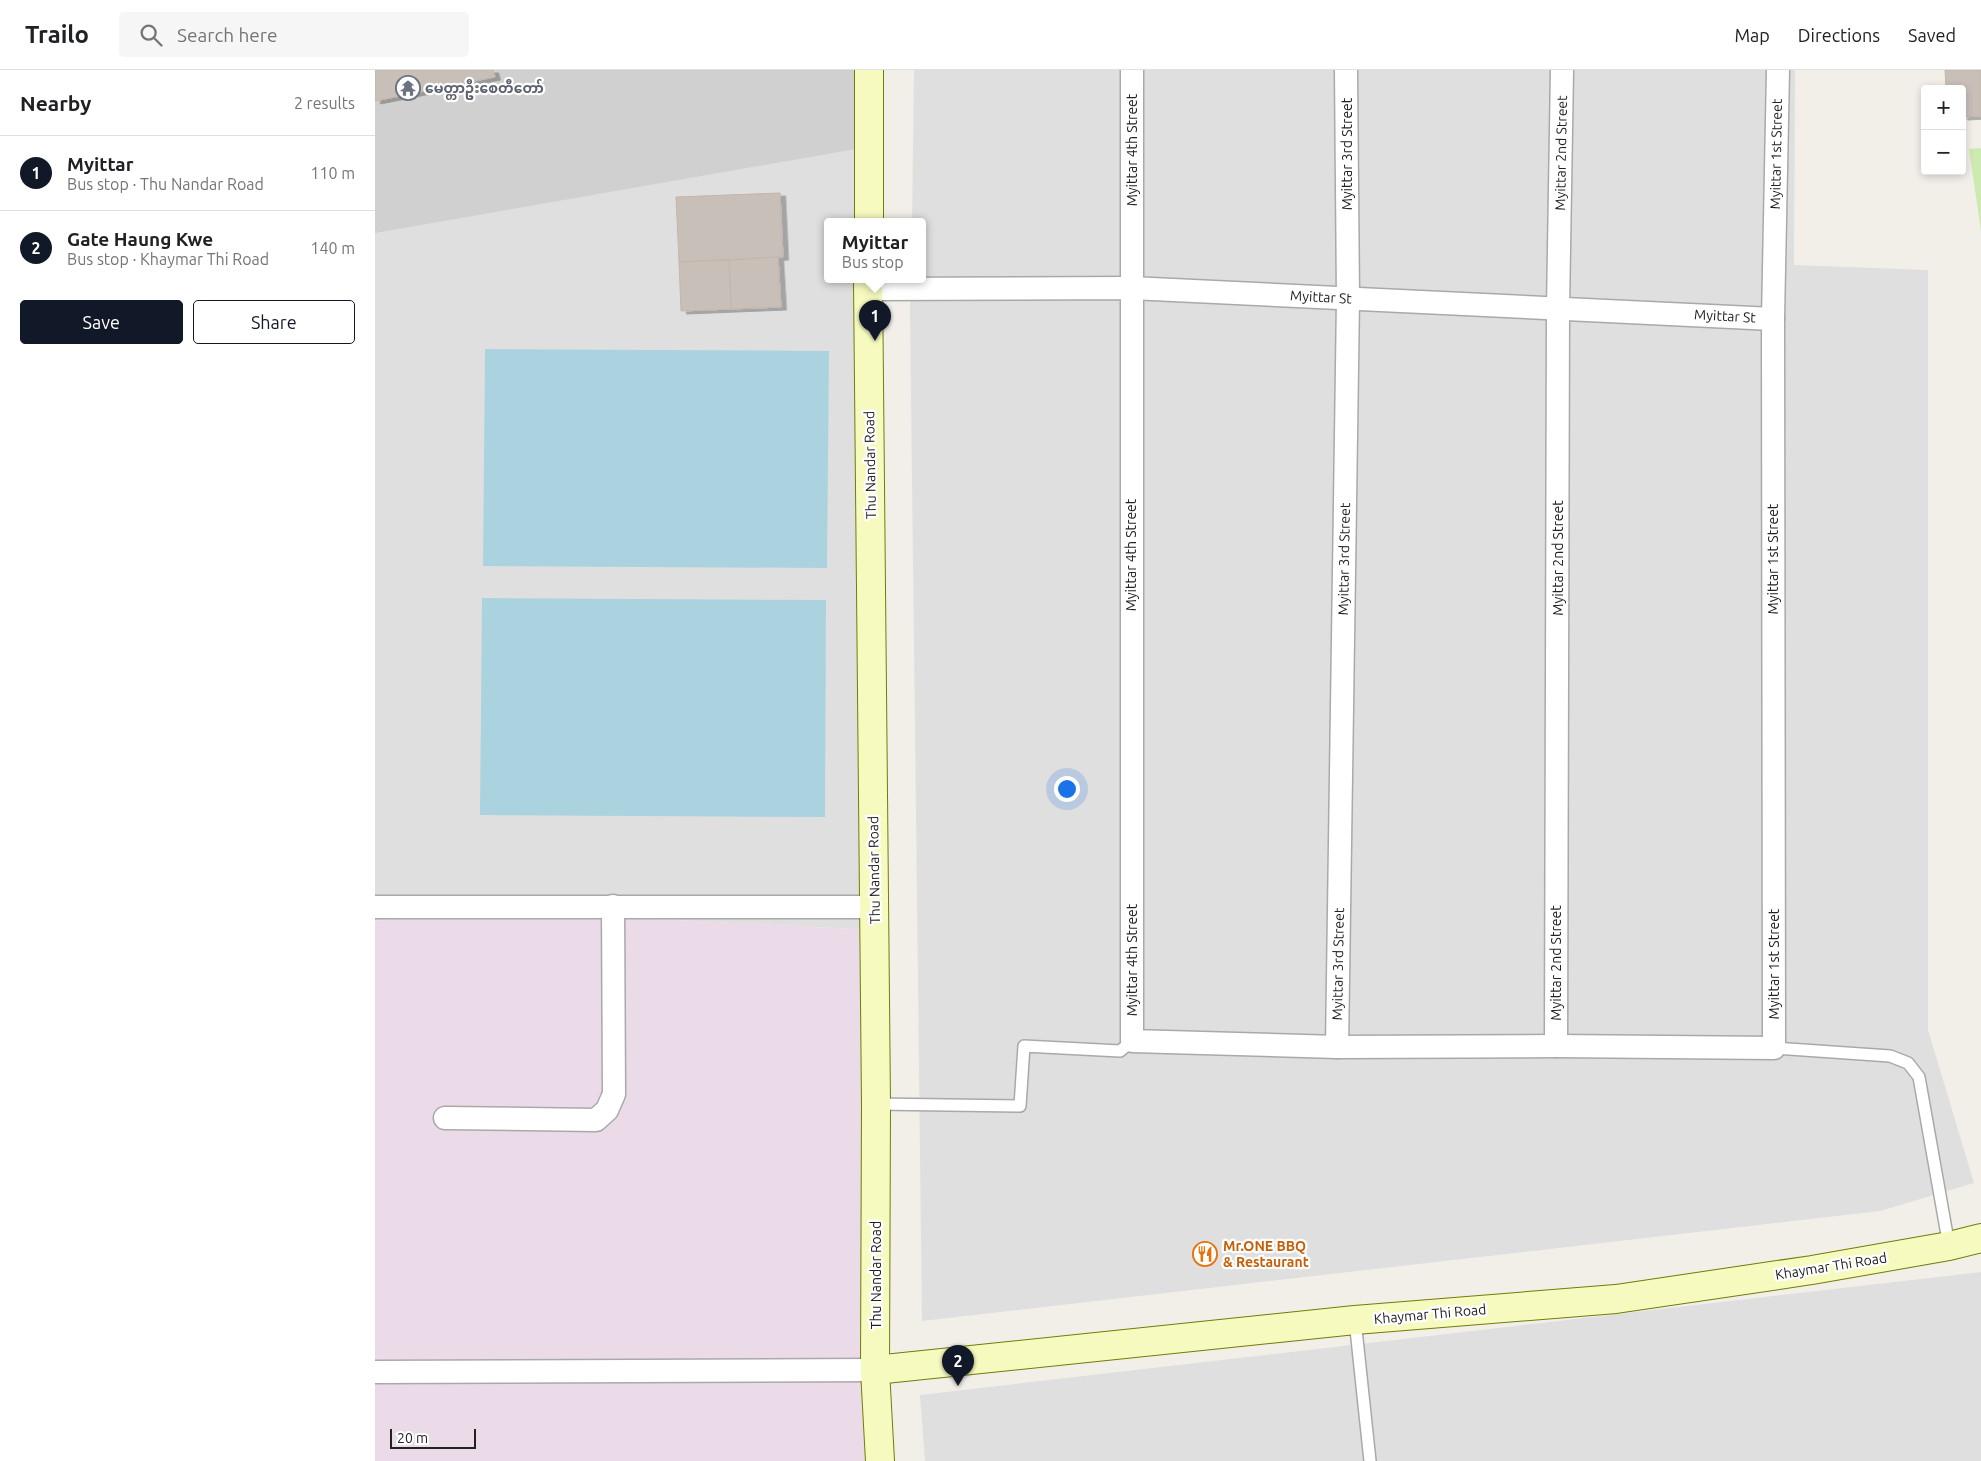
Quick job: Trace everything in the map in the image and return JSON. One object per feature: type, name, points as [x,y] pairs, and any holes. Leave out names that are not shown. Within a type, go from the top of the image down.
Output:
[{"type":"main road","points":[[869,70],[869,218]]},
{"type":"main road","name":"Thu Nandar Road","points":[[868,284],[876,1104],[875,1370],[880,1461]]},
{"type":"main road","name":"Khaymar Thi Road","points":[[875,1370],[1355,1320],[1616,1299],[1812,1270],[1949,1246],[1981,1238]]},
{"type":"street","name":"Myittar 4th Street","points":[[1132,70],[1132,1041]]},
{"type":"street","name":"Myittar 3rd Street","points":[[1337,1047],[1348,299],[1346,70]]},
{"type":"street","name":"Myittar 2nd Street","points":[[1556,1046],[1558,308],[1562,70]]},
{"type":"street","name":"Myittar 1st Street","points":[[1774,1048],[1773,319],[1778,70]]},
{"type":"street","name":"Myittar St","points":[[868,284],[1131,288],[1773,319]]},
{"type":"street","points":[[375,906],[874,907]]},
{"type":"street","points":[[445,1118],[596,1120],[607,1110],[614,1094],[613,906]]},
{"type":"street","points":[[1132,1041],[1337,1047],[1556,1046],[1774,1048]]},
{"type":"street","points":[[375,1372],[875,1370]]},
{"type":"lane","points":[[876,1104],[1020,1106],[1024,1046],[1120,1051],[1132,1041]]},
{"type":"lane","points":[[1774,1048],[1890,1056],[1908,1063],[1919,1076],[1949,1246]]},
{"type":"lane","points":[[1355,1320],[1370,1461]]},
{"type":"shaded area","points":[[375,70],[854,70],[857,218],[824,218],[824,283],[858,283],[872,930],[484,910],[375,921]]},
{"type":"shaded area","points":[[375,70],[854,70],[856,149],[375,233]]},
{"type":"shaded area","points":[[914,70],[1795,70],[1794,265],[1928,270],[1928,1030],[1974,1183],[1880,1211],[922,1321],[910,310],[911,283],[926,283],[926,218],[912,218]]},
{"type":"shaded area","points":[[484,910],[872,930],[871,1461],[375,1461],[375,921]]},
{"type":"shaded area","points":[[1981,1272],[1981,1461],[925,1461],[920,1395]]},
{"type":"green space","points":[[1981,148],[1981,231],[1969,149]]},
{"type":"water","points":[[485,349],[829,351],[827,568],[483,566]]},
{"type":"water","points":[[482,598],[826,600],[825,817],[480,815]]},
{"type":"building","name":"မေတ္တာဦးစေတီတော်","points":[[375,70],[493,70],[495,77],[375,101]]},
{"type":"building","points":[[1945,70],[1981,70],[1981,116],[1966,117],[1966,85],[1946,85]]},
{"type":"building","points":[[780,193],[783,257],[679,262],[676,197]]},
{"type":"building","points":[[778,257],[781,307],[731,309],[729,260]]},
{"type":"building","points":[[729,260],[731,309],[681,311],[679,262]]},
{"type":"place","name":"မေတ္တာဦးစေတီတော်","points":[[408,88]]},
{"type":"place","name":"Myittar","points":[[875,341]]},
{"type":"place","name":"Mr.ONE BBQ & Restaurant","points":[[1205,1254]]},
{"type":"place","name":"Gate Haung Kwe","points":[[958,1386]]}]
